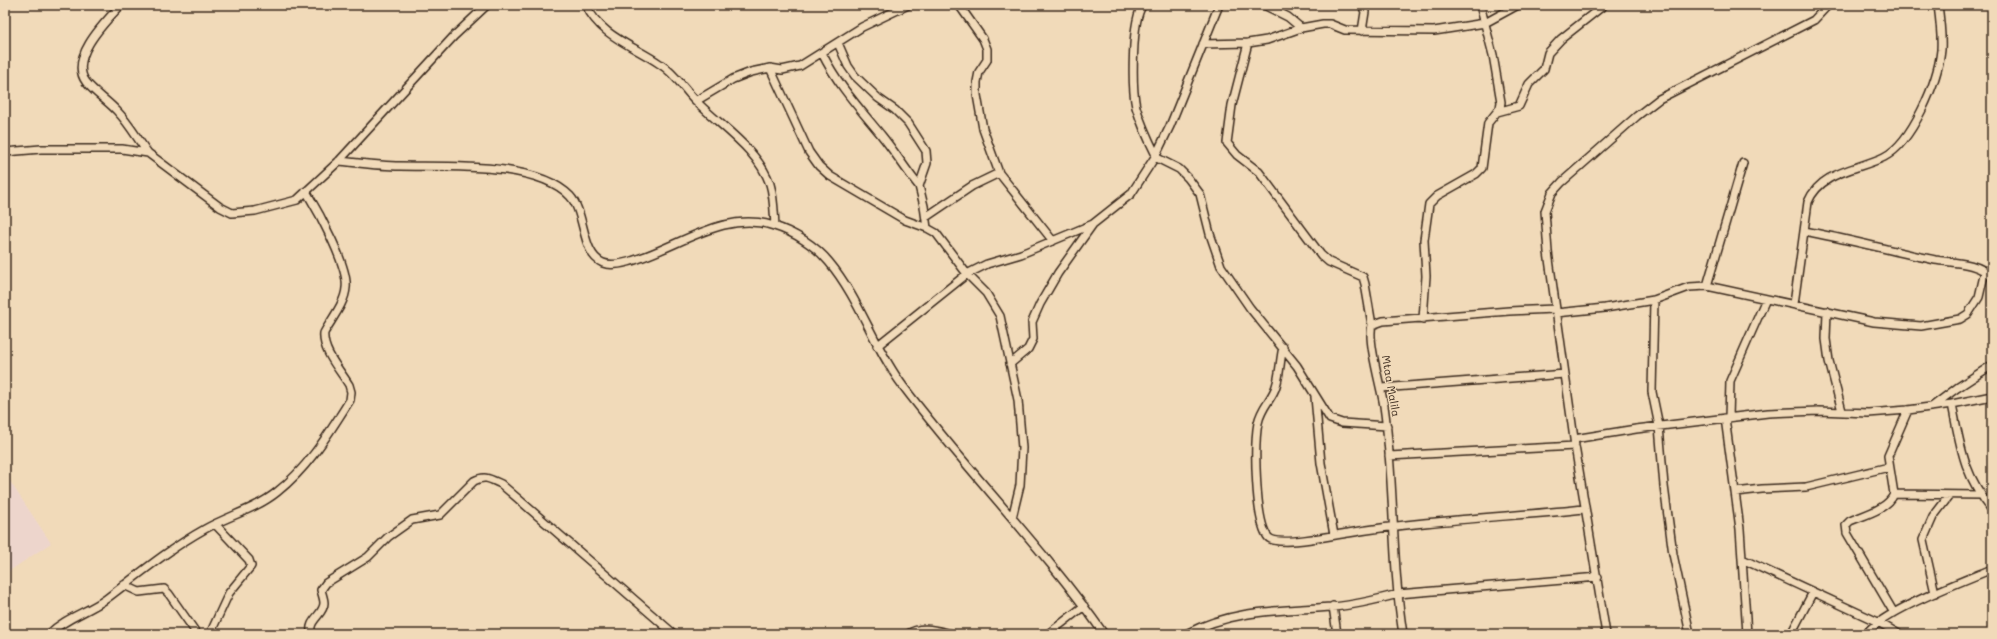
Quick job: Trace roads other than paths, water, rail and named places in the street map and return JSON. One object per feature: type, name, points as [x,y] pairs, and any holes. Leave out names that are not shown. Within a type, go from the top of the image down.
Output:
[{"type":"street","points":[[121,5],[105,22],[90,42],[82,61],[81,72],[86,81],[119,113],[148,153],[220,207],[232,213],[255,211],[297,200],[339,161],[454,36],[487,5]]},
{"type":"street","points":[[586,5],[595,21],[622,43],[661,64],[671,73],[696,101],[757,159],[770,183],[773,198],[775,226]]},
{"type":"street","points":[[696,101],[733,79],[751,72],[770,68],[782,70],[800,66],[862,27],[908,5]]},
{"type":"street","points":[[959,5],[983,39],[987,49],[987,60],[979,72],[977,95],[983,129],[999,173],[1053,241]]},
{"type":"street","points":[[1143,5],[1137,20],[1133,51],[1136,105],[1143,129],[1156,156],[1179,169],[1200,194],[1210,234],[1222,266],[1250,308],[1297,366],[1315,396],[1333,421],[1387,426]]},
{"type":"street","points":[[877,346],[946,288],[967,274],[987,264],[1021,254],[1093,224],[1131,194],[1156,156],[1170,126],[1219,5]]},
{"type":"street","points":[[1264,5],[1288,17],[1301,28]]},
{"type":"street","points":[[1362,5],[1365,12],[1362,31]]},
{"type":"street","points":[[1423,319],[1426,276],[1424,240],[1430,204],[1437,196],[1476,174],[1482,168],[1488,122],[1500,108],[1501,102],[1480,5]]},
{"type":"street","points":[[1203,44],[1248,43],[1267,40],[1301,28],[1324,24],[1330,24],[1345,30],[1423,32],[1485,23],[1518,5]]},
{"type":"street","points":[[1497,112],[1519,106],[1529,84],[1544,69],[1548,54],[1560,39],[1604,5]]},
{"type":"street","points":[[1606,634],[1598,577],[1585,509],[1565,374],[1556,311],[1545,211],[1552,193],[1562,182],[1636,116],[1659,99],[1814,20],[1828,5]]},
{"type":"street","points":[[1794,304],[1808,202],[1812,192],[1821,183],[1843,172],[1883,157],[1897,148],[1906,138],[1934,83],[1941,41],[1938,5]]},
{"type":"street","points":[[838,43],[848,66],[855,76],[878,98],[895,110],[908,123],[922,143],[926,151],[927,163],[919,186]]},
{"type":"street","name":"Mtaa Malila","points":[[1248,43],[1232,105],[1227,143],[1237,155],[1259,172],[1321,255],[1329,262],[1362,277],[1366,284],[1372,325],[1371,340],[1387,426],[1398,594],[1403,634]]},
{"type":"street","points":[[822,53],[828,66],[850,98],[883,137],[919,186],[927,228]]},
{"type":"street","points":[[770,68],[809,152],[819,166],[830,176],[905,220],[936,233],[967,274],[986,293],[1000,316],[1018,400],[1022,448],[1020,485],[1012,518]]},
{"type":"street","points":[[5,152],[40,149],[122,149],[148,153]]},
{"type":"street","points":[[339,161],[397,166],[454,167],[513,171],[532,175],[555,185],[569,195],[578,208],[590,250],[596,259],[604,264],[618,264],[650,256],[714,227],[732,222],[752,220],[775,226],[792,233],[818,250],[829,261],[844,282],[877,346],[901,384],[958,457],[1012,518],[1084,606],[1104,634]]},
{"type":"street","points":[[1707,286],[1743,163]]},
{"type":"street","points":[[926,217],[972,186],[999,173]]},
{"type":"street","points":[[49,634],[56,626],[104,600],[142,570],[215,524],[260,503],[278,492],[315,455],[350,400],[351,392],[349,385],[325,347],[323,338],[324,333],[344,298],[346,289],[346,275],[319,214],[306,191]]},
{"type":"street","points":[[1010,364],[1028,349],[1033,339],[1032,322],[1040,304],[1058,273],[1078,248],[1093,224]]},
{"type":"street","points":[[1804,231],[1851,239],[1936,260],[1964,263],[1985,271],[1992,277]]},
{"type":"street","points":[[1372,325],[1383,321],[1509,311],[1556,311],[1605,308],[1654,300],[1689,287],[1707,286],[1896,325],[1920,326],[1960,319],[1975,306],[1979,297],[1985,271]]},
{"type":"street","points":[[1747,634],[1742,560],[1727,418],[1730,381],[1766,299]]},
{"type":"street","points":[[1654,300],[1652,392],[1659,426],[1664,486],[1673,554],[1690,634]]},
{"type":"street","points":[[1827,311],[1826,339],[1829,361],[1842,411]]},
{"type":"street","points":[[1283,347],[1276,387],[1262,409],[1258,425],[1256,490],[1260,516],[1268,536],[1274,541],[1310,539],[1394,527],[1585,509]]},
{"type":"street","points":[[1932,407],[1957,388],[1992,365]]},
{"type":"street","points":[[1381,388],[1565,374]]},
{"type":"street","points":[[1315,396],[1322,463],[1334,535]]},
{"type":"street","points":[[1389,456],[1575,443],[1659,426],[1790,412],[1842,411],[1868,413],[1908,410],[1952,404],[1992,396]]},
{"type":"street","points":[[1952,404],[1963,460],[1981,495],[1992,510]]},
{"type":"street","points":[[1894,614],[1847,533],[1846,525],[1850,521],[1884,506],[1892,499],[1894,494],[1888,456],[1908,410]]},
{"type":"street","points":[[1735,492],[1806,487],[1889,467]]},
{"type":"street","points":[[312,634],[311,626],[323,607],[324,603],[321,590],[326,583],[368,557],[388,538],[412,520],[440,515],[474,481],[480,477],[486,477],[501,484],[674,634]]},
{"type":"street","points":[[1894,494],[1949,496],[1981,495]]},
{"type":"street","points":[[1935,593],[1923,540],[1933,518],[1949,496]]},
{"type":"street","points":[[210,634],[229,593],[251,566],[249,560],[215,524]]},
{"type":"street","points":[[1742,560],[1878,622],[1899,634]]},
{"type":"street","points":[[1866,634],[1878,622],[1935,593],[1992,569]]},
{"type":"street","points":[[1186,634],[1216,620],[1246,613],[1366,602],[1398,594],[1598,577]]},
{"type":"street","points":[[124,585],[139,592],[164,589],[197,634]]},
{"type":"street","points":[[1791,634],[1812,592]]},
{"type":"street","points":[[1048,634],[1084,606]]},
{"type":"street","points":[[1333,606],[1336,634]]},
{"type":"street","points":[[908,634],[912,631],[929,629],[952,634]]}]
